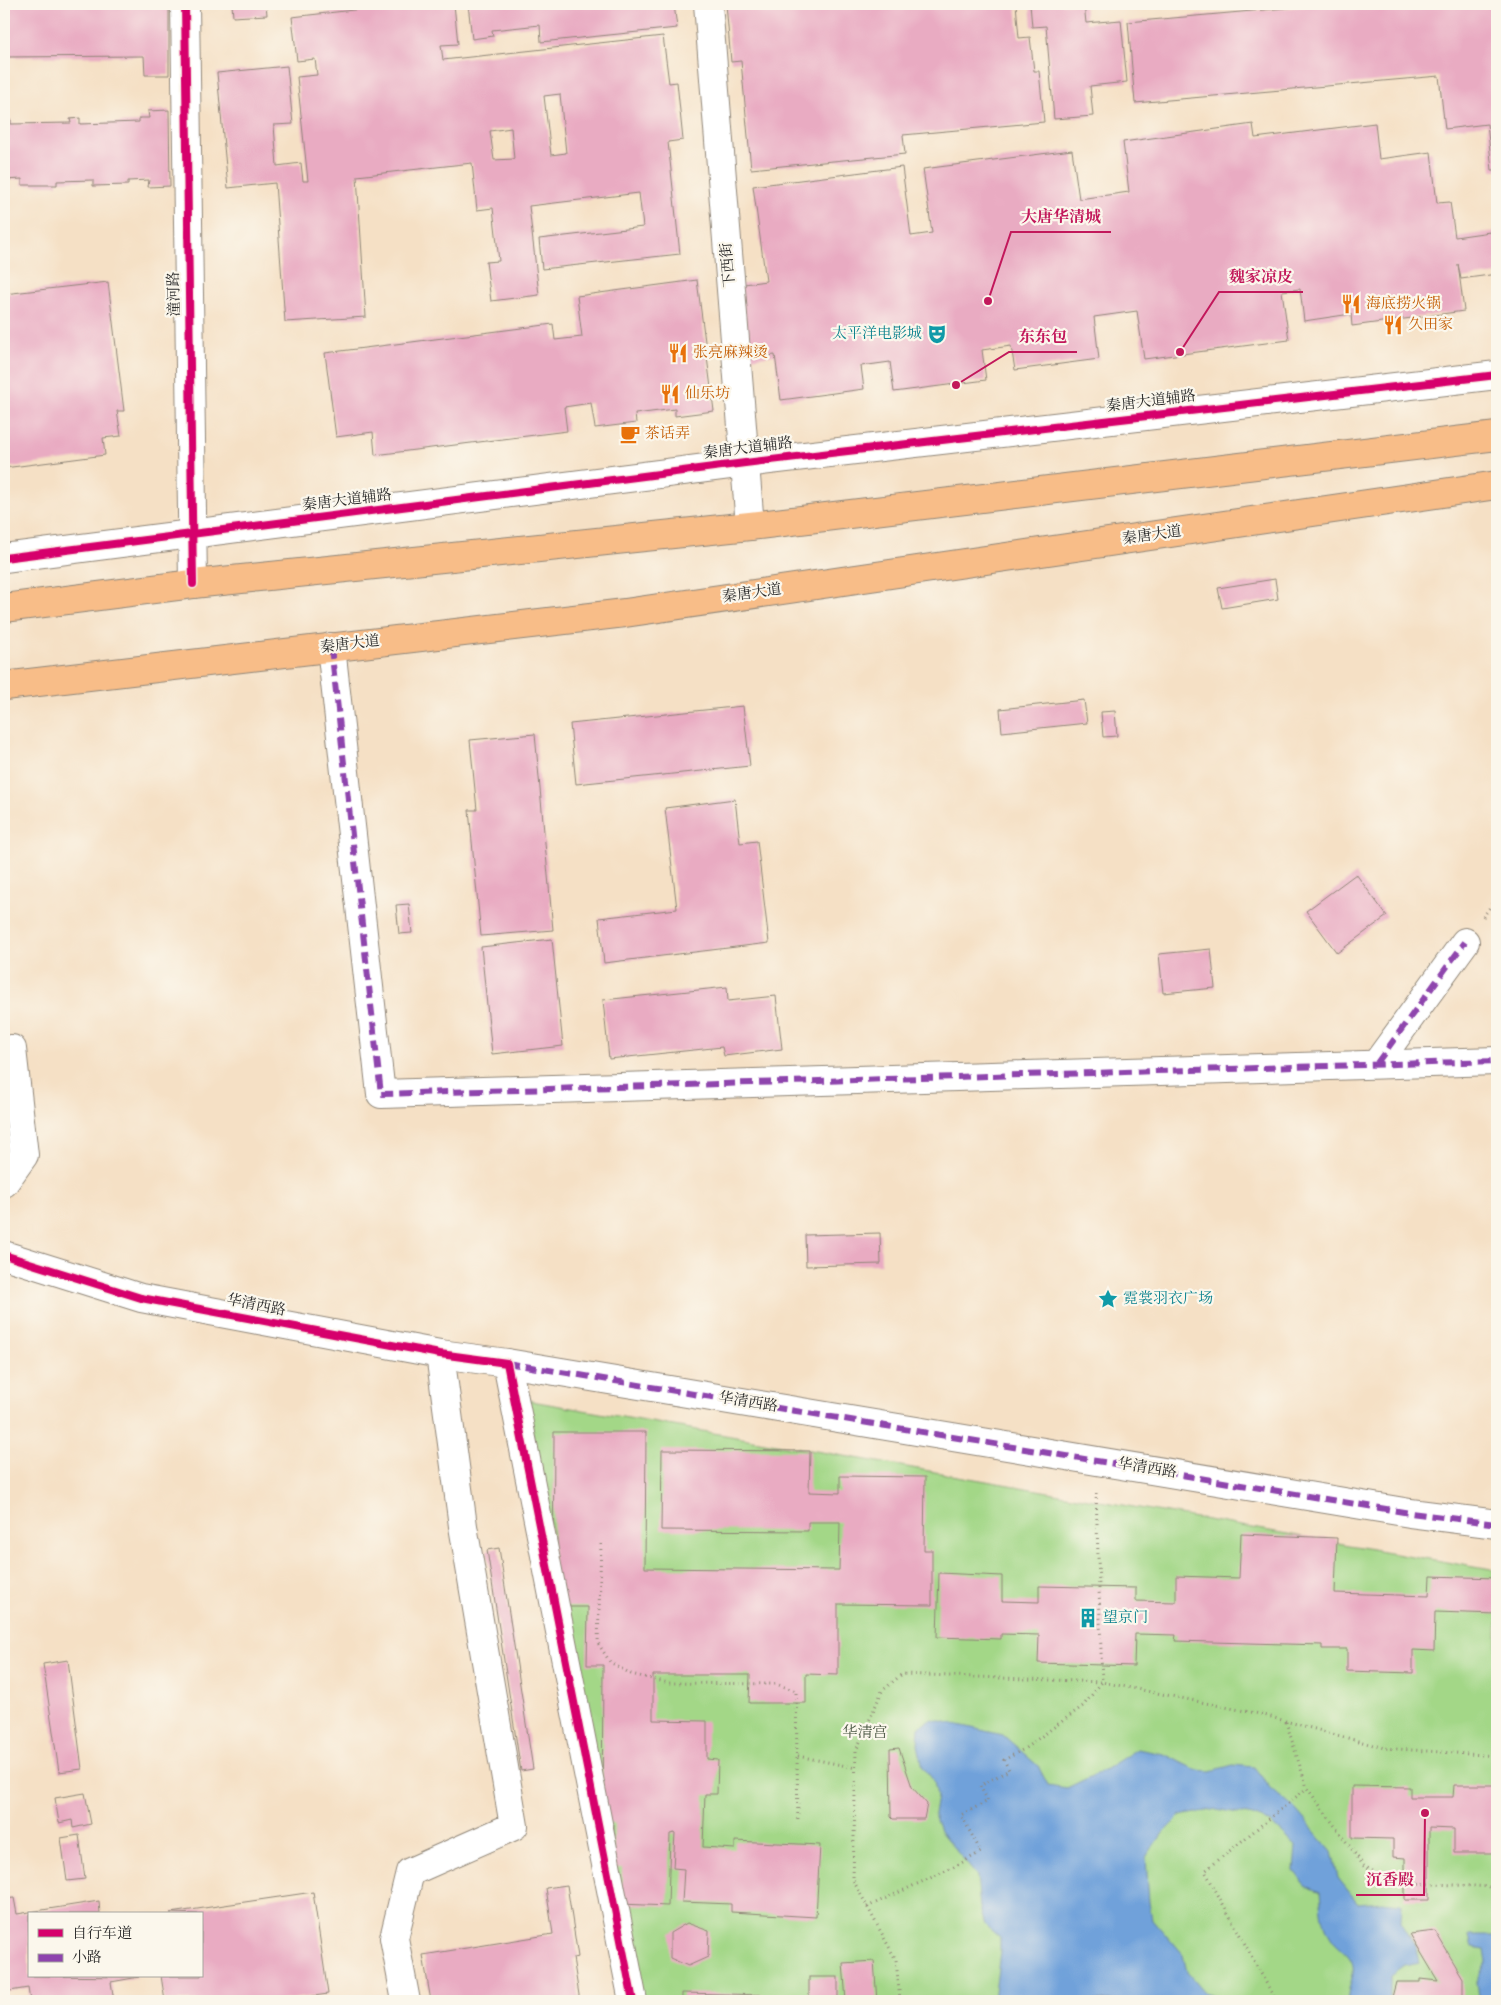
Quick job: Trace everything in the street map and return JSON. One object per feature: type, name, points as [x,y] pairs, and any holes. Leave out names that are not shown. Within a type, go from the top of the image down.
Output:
[{"type":"main road","points":[[4,608],[193,584],[750,526],[1497,436]]},
{"type":"main road","name":"秦唐大道","points":[[4,686],[625,613],[1497,486]]},
{"type":"street","name":"潼河路","points":[[185,4],[193,584]]},
{"type":"street","name":"下西街","points":[[708,4],[750,526]]},
{"type":"street","name":"秦唐大道辅路","points":[[4,558],[745,463],[1497,375]]},
{"type":"street","points":[[331,647],[381,1094],[1377,1063],[1497,1061]]},
{"type":"street","points":[[1377,1063],[1464,942]]},
{"type":"street","points":[[4,1183],[24,1154],[12,1050]]},
{"type":"street","name":"华清西路","points":[[4,1255],[141,1298],[440,1354],[508,1363],[1410,1513],[1497,1524]]},
{"type":"street","points":[[406,2001],[394,1938],[410,1872],[514,1826],[462,1526],[440,1354]]},
{"type":"street","points":[[508,1363],[633,2001]]},
{"type":"path","points":[[868,1907],[952,1868],[981,1852],[961,1815],[988,1801],[980,1786],[1010,1770],[1004,1760],[1083,1706],[1102,1682],[1096,1461]]},
{"type":"path","points":[[601,1544],[598,1643],[610,1662],[631,1674],[669,1682],[776,1684],[796,1691],[798,1823]]},
{"type":"path","points":[[900,2001],[896,1960],[853,1880],[856,1751],[882,1691],[902,1674],[1102,1682],[1260,1714],[1384,1748],[1497,1756]]},
{"type":"path","points":[[1285,1721],[1308,1788],[1364,1866],[1392,1882],[1494,1886],[1497,1884]]},
{"type":"path","points":[[797,1756],[856,1768]]},
{"type":"path","points":[[1276,2001],[1205,1871],[1308,1788]]},
{"type":"green space","name":"华清宫","points":[[526,1400],[1497,1571],[1497,2001],[641,2001]]},
{"type":"water","points":[[932,1719],[1003,1735],[1038,1766],[1048,1785],[1067,1788],[1106,1769],[1137,1749],[1164,1754],[1196,1770],[1211,1771],[1233,1765],[1254,1767],[1271,1789],[1296,1810],[1332,1852],[1338,1878],[1358,1903],[1382,1901],[1402,1903],[1401,1922],[1417,1948],[1420,1963],[1404,1966],[1390,1976],[1390,2001],[1348,2001],[1353,1965],[1350,1958],[1335,1943],[1327,1931],[1323,1919],[1320,1892],[1306,1886],[1294,1871],[1296,1846],[1271,1823],[1253,1816],[1217,1809],[1180,1816],[1163,1833],[1146,1858],[1152,1919],[1183,1955],[1187,1972],[1204,1992],[1228,2001],[994,2001],[1000,1938],[985,1925],[980,1908],[977,1876],[940,1831],[934,1815],[937,1796],[934,1781],[923,1767],[918,1745],[919,1727]]},
{"type":"water","points":[[1469,1936],[1497,1936],[1497,2001],[1479,2001],[1476,1984],[1487,1962],[1485,1949],[1472,1947]]},
{"type":"building","points":[[4,4],[169,4],[169,75],[145,75],[144,56],[4,57]]},
{"type":"building","points":[[232,4],[266,4],[267,15],[233,17]]},
{"type":"building","points":[[406,4],[454,4],[458,44],[441,45],[443,60],[663,36],[669,83],[677,82],[683,140],[668,142],[680,254],[542,269],[539,239],[643,227],[639,193],[529,206],[539,295],[491,301],[486,262],[499,261],[493,208],[477,210],[472,163],[357,176],[366,317],[285,322],[275,183],[228,188],[217,73],[287,66],[293,124],[274,125],[277,166],[301,163],[303,181],[308,181],[297,77],[317,75],[315,59],[297,61],[292,17]],"holes":[[[560,94],[566,153],[551,155],[544,96]],[[511,128],[514,159],[494,160],[490,131]]]},
{"type":"building","points":[[468,4],[674,4],[677,28],[541,42],[540,25],[492,30],[493,36],[472,39]]},
{"type":"building","points":[[726,4],[1016,4],[1019,38],[1030,37],[1034,71],[1039,71],[1044,122],[903,135],[905,154],[751,169],[741,61],[731,62]]},
{"type":"building","points":[[1030,4],[1084,4],[1086,23],[1121,20],[1127,82],[1090,86],[1093,116],[1054,119],[1046,26],[1032,27]]},
{"type":"building","points":[[1331,4],[1497,4],[1497,170],[1492,170],[1487,124],[1445,129],[1439,76],[1135,103],[1128,22]]},
{"type":"building","points":[[169,110],[170,186],[148,187],[149,180],[128,181],[128,185],[93,186],[93,180],[57,181],[57,185],[22,185],[22,179],[4,180],[4,120],[11,120],[11,124],[71,123],[70,119],[80,118],[80,124],[139,122],[139,118],[149,118],[148,111]]},
{"type":"building","points":[[1375,123],[1379,159],[1431,152],[1437,203],[1450,202],[1455,237],[1497,231],[1497,274],[1461,279],[1458,264],[1464,311],[1352,326],[1351,314],[1304,321],[1300,289],[1282,291],[1289,340],[1144,359],[1137,311],[1094,317],[1099,359],[1015,370],[1011,346],[982,350],[986,380],[894,392],[890,362],[861,366],[864,389],[781,400],[775,355],[740,359],[730,286],[766,281],[753,186],[902,167],[911,236],[932,233],[923,169],[1072,150],[1079,199],[1129,192],[1123,142],[1253,124],[1255,138]]},
{"type":"building","points":[[697,280],[714,411],[675,416],[675,409],[635,414],[636,423],[595,428],[591,403],[564,407],[567,431],[375,455],[373,432],[336,437],[325,353],[553,324],[555,340],[582,337],[577,296]]},
{"type":"building","points":[[108,282],[124,411],[117,411],[121,436],[103,438],[105,455],[4,468],[4,294]]},
{"type":"building","points":[[1275,579],[1278,599],[1222,608],[1218,588]]},
{"type":"building","points":[[1084,700],[1087,723],[1002,732],[1000,709]]},
{"type":"building","points":[[743,706],[750,766],[576,784],[570,724]]},
{"type":"building","points":[[1115,711],[1117,736],[1103,737],[1101,712]]},
{"type":"building","points":[[535,734],[553,930],[481,936],[469,810],[477,810],[470,740]]},
{"type":"building","points":[[735,799],[740,843],[757,841],[769,943],[604,963],[599,918],[677,909],[665,808]]},
{"type":"building","points":[[1356,874],[1387,916],[1337,953],[1306,911]]},
{"type":"building","points":[[409,904],[412,933],[399,934],[396,905]]},
{"type":"building","points":[[552,939],[563,1046],[492,1054],[481,947]]},
{"type":"building","points":[[1211,949],[1215,988],[1163,993],[1159,954]]},
{"type":"building","points":[[727,987],[728,1001],[776,996],[782,1049],[724,1056],[722,1047],[609,1059],[603,1000]]},
{"type":"building","points":[[880,1233],[881,1264],[806,1266],[805,1235]]},
{"type":"building","points":[[554,1432],[646,1432],[645,1568],[839,1570],[840,1522],[808,1522],[808,1531],[661,1530],[662,1450],[810,1451],[809,1492],[840,1493],[840,1476],[925,1477],[924,1550],[932,1550],[932,1605],[838,1604],[838,1675],[806,1674],[806,1703],[749,1703],[750,1675],[653,1675],[653,1720],[707,1721],[707,1759],[718,1760],[717,1794],[705,1794],[703,1847],[735,1849],[735,1841],[820,1845],[816,1917],[731,1912],[731,1904],[682,1902],[684,1869],[673,1868],[675,1833],[670,1834],[668,1906],[621,1904],[622,1868],[613,1868],[614,1824],[602,1823],[603,1665],[587,1665],[588,1607],[553,1607]]},
{"type":"building","points":[[1241,1534],[1337,1538],[1335,1593],[1429,1596],[1430,1576],[1497,1578],[1497,1614],[1435,1612],[1434,1651],[1413,1650],[1413,1673],[1347,1671],[1347,1649],[1322,1649],[1322,1645],[1175,1641],[1176,1635],[1135,1634],[1134,1666],[1038,1663],[1039,1635],[1001,1634],[1001,1639],[937,1637],[939,1573],[1002,1576],[1002,1601],[1039,1602],[1039,1586],[1136,1588],[1136,1601],[1176,1602],[1176,1576],[1239,1578]]},
{"type":"building","points":[[499,1548],[533,1769],[521,1771],[487,1550]]},
{"type":"building","points":[[68,1660],[82,1769],[59,1772],[43,1664]]},
{"type":"building","points":[[899,1748],[912,1787],[927,1804],[924,1819],[893,1819],[891,1817],[890,1749]]},
{"type":"building","points":[[1454,1785],[1497,1785],[1497,1853],[1454,1853],[1454,1829],[1429,1828],[1429,1900],[1405,1900],[1405,1858],[1393,1857],[1393,1839],[1352,1838],[1352,1786],[1410,1787],[1410,1797],[1453,1797]]},
{"type":"building","points":[[85,1793],[91,1824],[73,1828],[72,1820],[59,1823],[55,1798]]},
{"type":"building","points":[[79,1835],[85,1879],[67,1881],[61,1838]]},
{"type":"building","points":[[567,1885],[578,1957],[573,1958],[580,2001],[431,2001],[423,1955],[553,1934],[546,1888]]},
{"type":"building","points":[[313,1892],[328,1994],[278,2001],[165,2001],[161,1978],[202,1978],[202,1912],[177,1912]]},
{"type":"building","points":[[14,1898],[17,1914],[28,1912],[28,1978],[133,1978],[111,1982],[114,2001],[30,2001],[28,1988],[4,1992],[4,1899]]},
{"type":"building","points":[[99,1901],[100,1912],[30,1912]]},
{"type":"building","points":[[687,1923],[709,1931],[708,1957],[688,1966],[670,1958],[670,1933]]},
{"type":"building","points":[[1435,1931],[1463,1978],[1463,2001],[1391,2001],[1396,1982],[1420,1982],[1420,1979],[1438,1981],[1410,1934]]},
{"type":"building","points":[[874,1961],[877,2001],[846,2001],[843,1963]]},
{"type":"building","points":[[809,1977],[838,1977],[838,2001],[809,2001]]},
{"type":"building","points":[[682,1993],[767,1995],[767,2001],[645,2001],[645,1998],[682,1999]]},
{"type":"marked path","points":[[331,647],[381,1094],[1497,1061]]},
{"type":"marked path","points":[[1377,1063],[1465,942]]},
{"type":"marked path","points":[[507,1363],[1410,1513],[1497,1524]]},
{"type":"cycle path","points":[[185,4],[193,584]]},
{"type":"cycle path","points":[[4,558],[745,463],[1497,375]]},
{"type":"cycle path","points":[[4,1255],[141,1298],[440,1354],[507,1363],[633,2001]]},
{"type":"place","name":"大唐华清城","points":[[988,301]]},
{"type":"place","name":"海底捞火锅","points":[[1351,304]]},
{"type":"place","name":"久田家","points":[[1393,325]]},
{"type":"place","name":"太平洋电影城","points":[[937,334]]},
{"type":"place","name":"魏家凉皮","points":[[1180,352]]},
{"type":"place","name":"张亮麻辣烫","points":[[678,353]]},
{"type":"place","name":"东东包","points":[[956,385]]},
{"type":"place","name":"仙乐坊","points":[[670,394]]},
{"type":"place","name":"茶话弄","points":[[630,434]]},
{"type":"place","name":"霓裳羽衣广场","points":[[1108,1299]]},
{"type":"place","name":"望京门","points":[[1088,1618]]},
{"type":"place","name":"沉香殿","points":[[1425,1813]]}]
